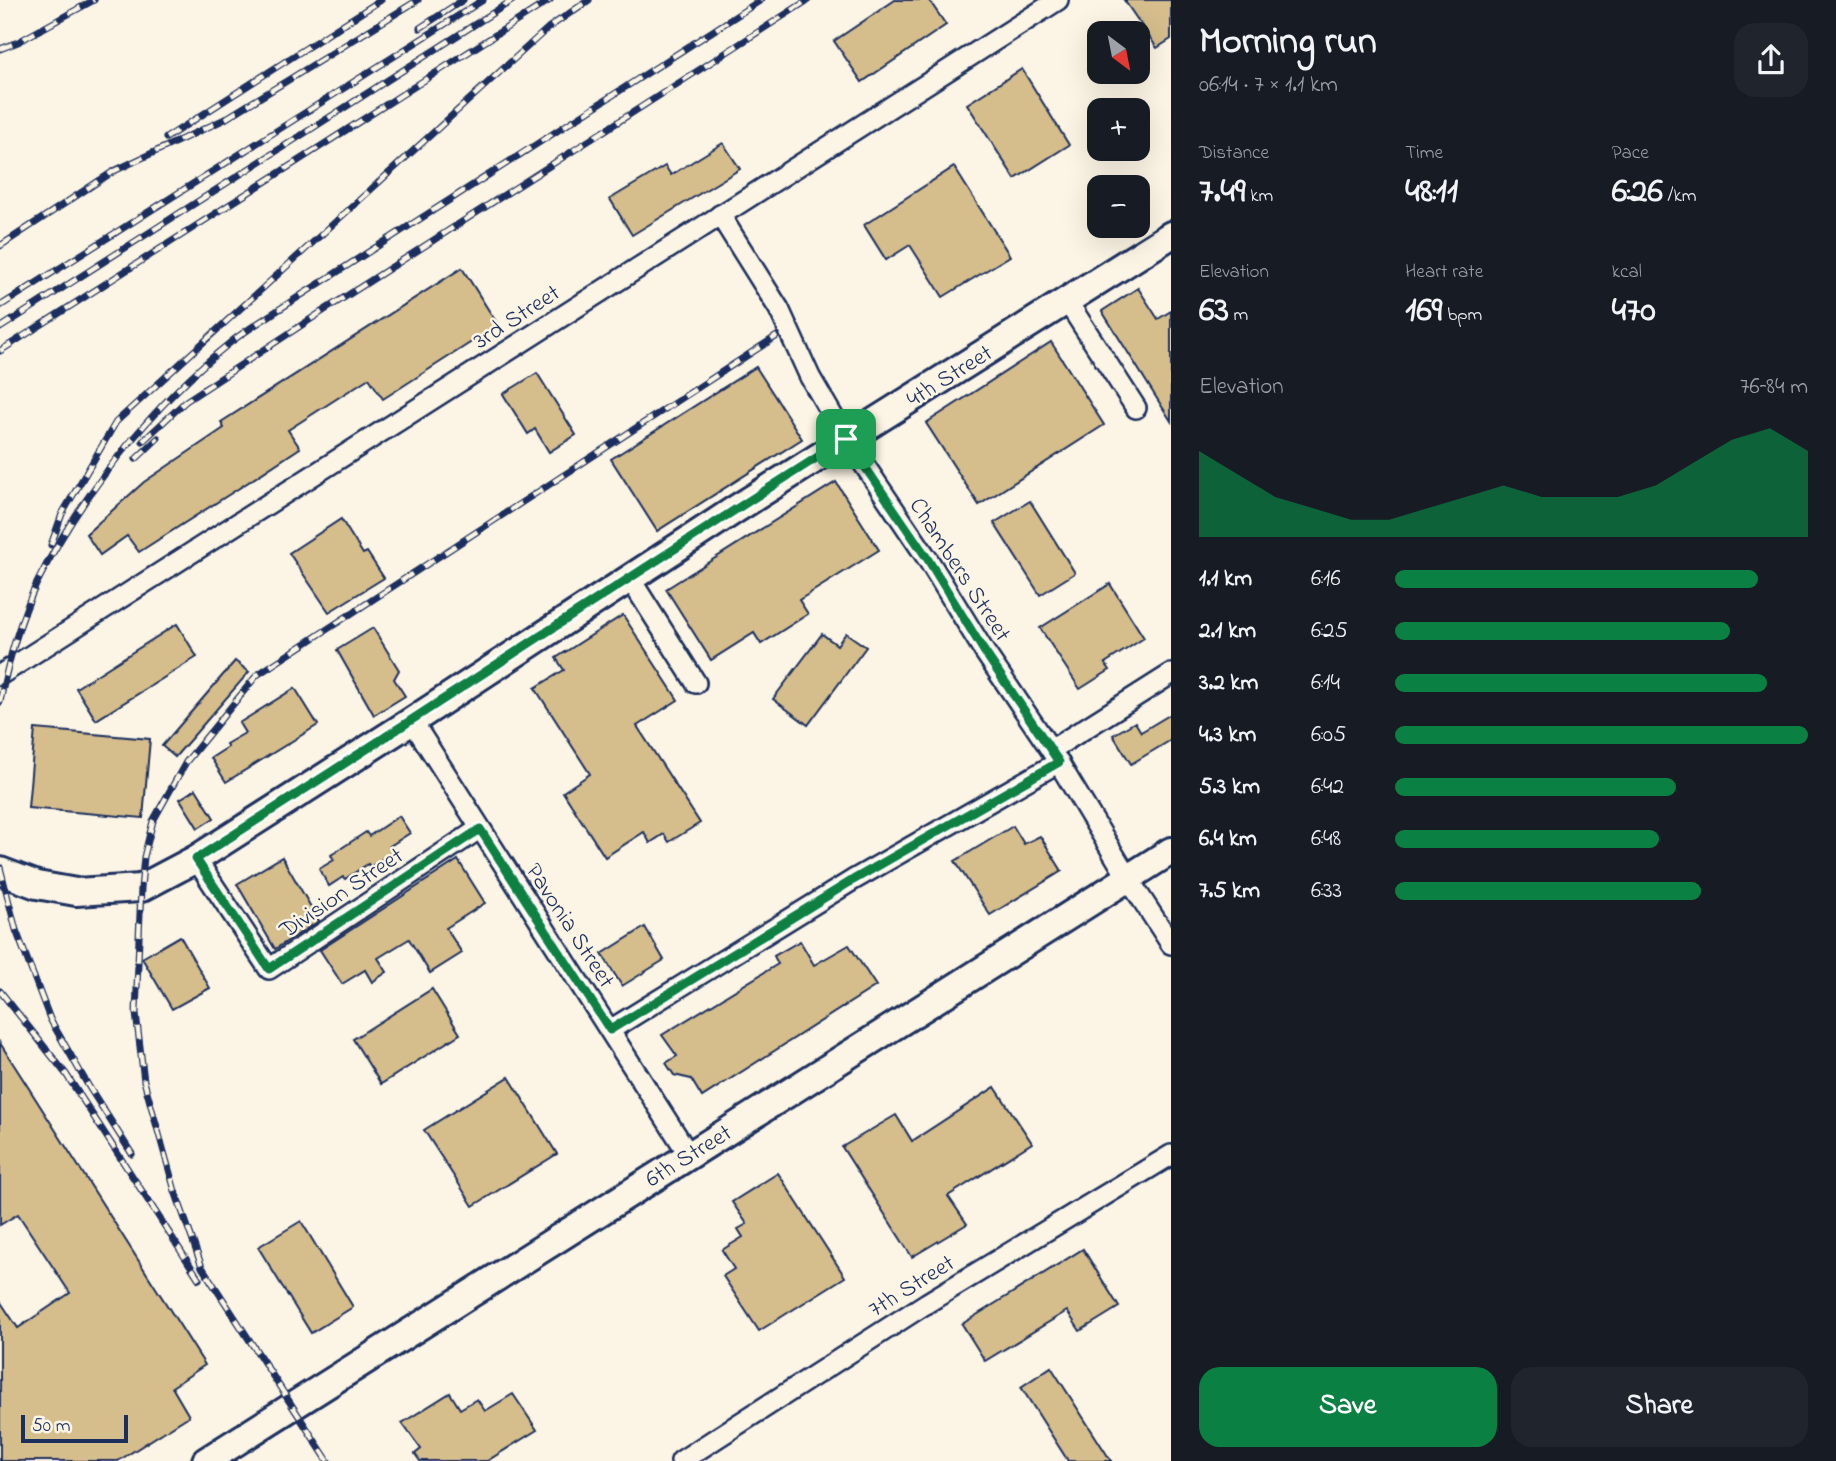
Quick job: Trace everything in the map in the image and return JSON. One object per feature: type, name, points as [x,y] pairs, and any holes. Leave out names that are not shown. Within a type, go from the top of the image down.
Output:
[{"type":"main road","name":"4th Street","points":[[0,871],[37,885],[76,892],[141,888],[196,859],[412,721],[629,577],[1171,235]]},
{"type":"main road","name":"6th Street","points":[[206,1461],[1171,851]]},
{"type":"street","name":"3rd Street","points":[[0,675],[1058,0]]},
{"type":"street","name":"Chambers Street","points":[[720,215],[779,309],[810,377],[846,439],[927,558],[984,651],[1055,756],[1171,944]]},
{"type":"street","points":[[1067,301],[1136,408]]},
{"type":"street","points":[[629,577],[696,683]]},
{"type":"street","points":[[610,1030],[1055,756],[1171,674]]},
{"type":"street","name":"Pavonia Street","points":[[412,721],[689,1155]]},
{"type":"street","name":"Division Street","points":[[196,859],[269,969],[480,829]]},
{"type":"street","name":"7th Street","points":[[681,1461],[927,1303],[1171,1155]]},
{"type":"building","points":[[895,0],[929,0],[946,25],[862,82],[834,41]]},
{"type":"building","points":[[1124,0],[1171,0],[1171,39],[1157,48],[1150,38],[1150,21],[1138,21]]},
{"type":"building","points":[[1022,69],[1069,145],[1015,179],[967,104]]},
{"type":"building","points":[[723,143],[740,169],[632,235],[610,199],[665,166],[671,175]]},
{"type":"building","points":[[954,167],[1010,256],[943,297],[910,245],[886,260],[864,225]]},
{"type":"building","points":[[462,268],[498,325],[383,399],[369,378],[288,430],[300,448],[244,485],[139,552],[127,536],[100,555],[86,534],[144,482],[224,428],[221,422]]},
{"type":"building","points":[[1138,288],[1158,319],[1171,311],[1171,421],[1102,311]]},
{"type":"building","points":[[1051,342],[1104,425],[979,505],[926,423]]},
{"type":"building","points":[[756,367],[802,439],[657,531],[611,459]]},
{"type":"building","points":[[537,373],[576,435],[549,452],[535,429],[528,434],[503,394]]},
{"type":"building","points":[[836,482],[879,550],[799,600],[808,614],[761,644],[754,633],[711,660],[666,589]]},
{"type":"building","points":[[1030,501],[1075,573],[1040,595],[994,523]]},
{"type":"building","points":[[341,519],[363,554],[367,552],[384,578],[329,612],[289,553]]},
{"type":"building","points":[[1110,584],[1144,638],[1105,663],[1110,670],[1080,689],[1040,628]]},
{"type":"building","points":[[623,615],[678,700],[637,726],[700,823],[669,842],[664,834],[650,843],[644,832],[605,857],[563,792],[590,774],[535,688],[564,670],[556,658]]},
{"type":"building","points":[[177,624],[197,657],[96,720],[76,688]]},
{"type":"building","points":[[373,628],[399,670],[394,679],[405,696],[374,715],[337,650]]},
{"type":"building","points":[[846,633],[866,647],[808,725],[773,699],[822,634],[837,645]]},
{"type":"building","points":[[235,661],[249,672],[175,757],[162,746]]},
{"type":"building","points":[[295,688],[318,725],[226,782],[211,758],[228,747],[226,744],[245,733],[239,723]]},
{"type":"building","points":[[1171,714],[1171,740],[1131,764],[1113,735],[1135,722],[1141,732]]},
{"type":"building","points":[[35,729],[150,739],[143,818],[28,808]]},
{"type":"building","points":[[196,789],[214,818],[198,828],[180,799]]},
{"type":"building","points":[[399,816],[410,833],[390,846],[394,851],[370,867],[368,864],[329,886],[319,869],[334,860],[331,855],[366,832],[369,836]]},
{"type":"building","points":[[1013,826],[1024,844],[1040,836],[1062,871],[990,915],[955,861]]},
{"type":"building","points":[[282,857],[319,921],[275,949],[237,884]]},
{"type":"building","points":[[458,860],[485,903],[446,928],[462,953],[430,973],[409,939],[378,958],[387,972],[372,982],[365,970],[342,984],[320,950]]},
{"type":"building","points":[[645,927],[664,960],[622,986],[602,954]]},
{"type":"building","points":[[180,936],[210,988],[172,1009],[142,958]]},
{"type":"building","points":[[800,941],[814,965],[849,945],[876,986],[702,1097],[691,1079],[674,1075],[666,1063],[677,1056],[662,1035],[778,964],[774,956]]},
{"type":"building","points":[[432,989],[460,1034],[381,1084],[353,1039]]},
{"type":"building","points":[[0,1043],[205,1365],[172,1387],[189,1416],[118,1461],[0,1461],[0,1301],[18,1328],[70,1293],[18,1214],[0,1225]]},
{"type":"building","points":[[509,1077],[557,1154],[473,1206],[424,1130]]},
{"type":"building","points":[[995,1087],[1032,1143],[948,1196],[967,1224],[912,1257],[842,1147],[896,1115],[912,1141]]},
{"type":"building","points":[[778,1173],[845,1277],[759,1331],[723,1276],[734,1269],[722,1250],[743,1237],[738,1229],[747,1224],[732,1202]]},
{"type":"building","points":[[301,1221],[353,1307],[311,1333],[258,1247]]},
{"type":"building","points":[[1083,1249],[1119,1307],[1080,1331],[1067,1311],[985,1361],[962,1324]]},
{"type":"building","points":[[1051,1367],[1111,1461],[1068,1461],[1021,1387]]},
{"type":"building","points":[[450,1393],[460,1409],[477,1399],[485,1411],[513,1394],[537,1430],[487,1461],[420,1461],[415,1454],[421,1449],[402,1423]]},
{"type":"railway","points":[[0,49],[18,42],[94,0]]},
{"type":"railway","points":[[166,138],[381,0]]},
{"type":"railway","points":[[0,246],[114,171],[225,119],[418,0]]},
{"type":"railway","points":[[420,28],[463,0]]},
{"type":"railway","points":[[0,306],[483,0]]},
{"type":"railway","points":[[0,328],[513,0]]},
{"type":"railway","points":[[0,351],[550,0]]},
{"type":"railway","points":[[51,545],[62,514],[116,422],[548,28],[589,0]]},
{"type":"railway","points":[[0,702],[24,613],[36,585],[74,518],[147,422],[202,366],[253,327],[761,0]]},
{"type":"railway","points":[[143,441],[186,401],[808,0]]},
{"type":"railway","points":[[328,1461],[202,1267],[175,1191],[144,1081],[136,1013],[141,888],[144,857],[153,821],[186,762],[257,675],[777,336]]},
{"type":"railway","points":[[136,459],[158,438]]},
{"type":"railway","points":[[0,867],[16,930],[50,1019],[132,1154]]},
{"type":"railway","points":[[0,991],[66,1074],[199,1279]]},
{"type":"route","points":[[846,439],[927,558],[984,651],[1059,762],[853,880],[610,1030],[480,829],[269,969],[196,859],[846,439]]}]
